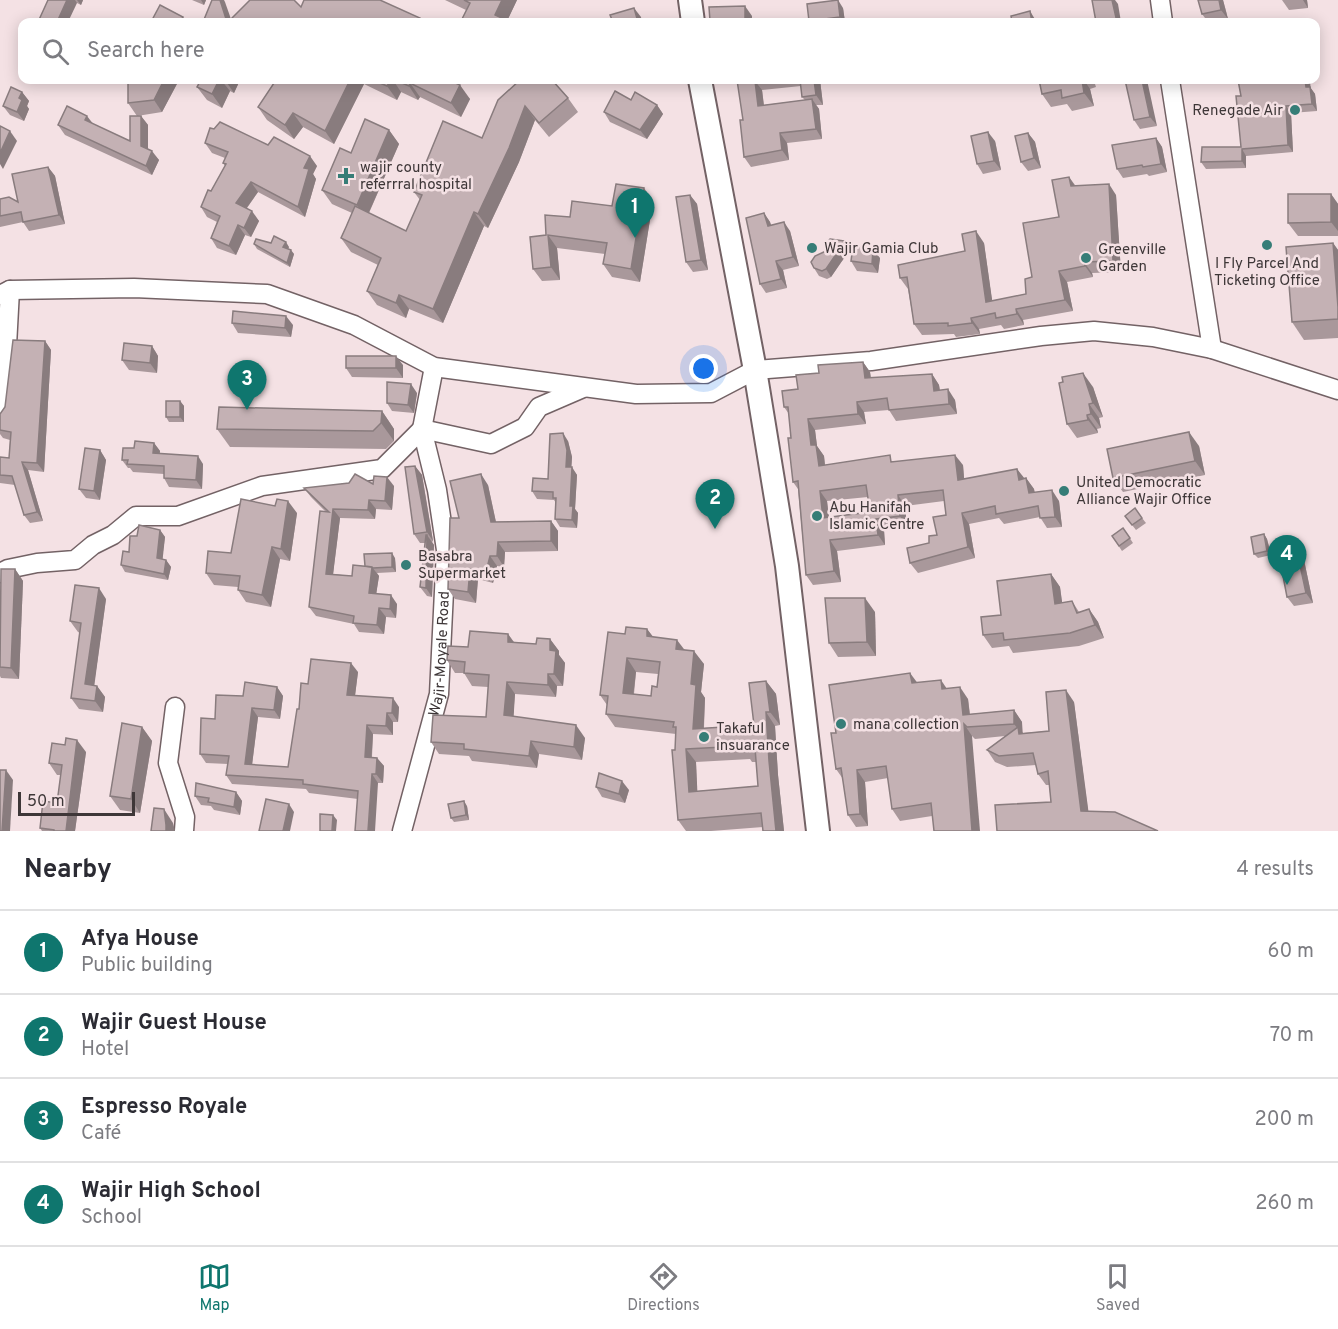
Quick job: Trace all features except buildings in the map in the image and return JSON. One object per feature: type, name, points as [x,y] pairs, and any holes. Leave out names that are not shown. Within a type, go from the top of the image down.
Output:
[{"type":"street","points":[[690,0],[692,18]]},
{"type":"street","points":[[1160,0],[1162,18]]},
{"type":"street","points":[[701,84],[755,370],[787,566],[819,831]]},
{"type":"street","points":[[1171,84],[1212,349]]},
{"type":"street","points":[[0,414],[5,383],[5,293],[134,288],[267,294],[354,325],[434,367],[636,394],[711,393],[755,370],[871,361],[1041,336],[1094,332],[1153,337],[1212,349],[1338,390]]},
{"type":"street","name":"Wajir-Moyale Road","points":[[402,831],[439,694],[446,550],[437,490],[422,429],[434,367]]},
{"type":"street","points":[[0,573],[37,563],[75,560],[93,545],[113,535],[136,516],[178,516],[262,486],[382,469],[422,429],[491,444],[525,427],[539,407],[584,388]]},
{"type":"street","points":[[175,707],[168,763],[185,817],[184,831]]},
{"type":"place","name":"Renegade Air","points":[[1295,110]]},
{"type":"place","name":"wajir county referrral hospital","points":[[346,176]]},
{"type":"place","name":"Afya House","points":[[635,238]]},
{"type":"place","name":"I Fly Parcel And Ticketing Office","points":[[1267,245]]},
{"type":"place","name":"Wajir Gamia Club","points":[[812,248]]},
{"type":"place","name":"Greenville Garden","points":[[1086,258]]},
{"type":"place","name":"Espresso Royale","points":[[247,410]]},
{"type":"place","name":"United Democratic Alliance Wajir Office","points":[[1064,491]]},
{"type":"place","name":"Abu Hanifah Islamic Centre","points":[[817,516]]},
{"type":"place","name":"Wajir Guest House","points":[[715,529]]},
{"type":"place","name":"Basabra Supermarket","points":[[406,565]]},
{"type":"place","name":"Wajir High School","points":[[1287,585]]},
{"type":"place","name":"mana collection","points":[[841,724]]},
{"type":"place","name":"Takaful insuarance","points":[[704,737]]}]
